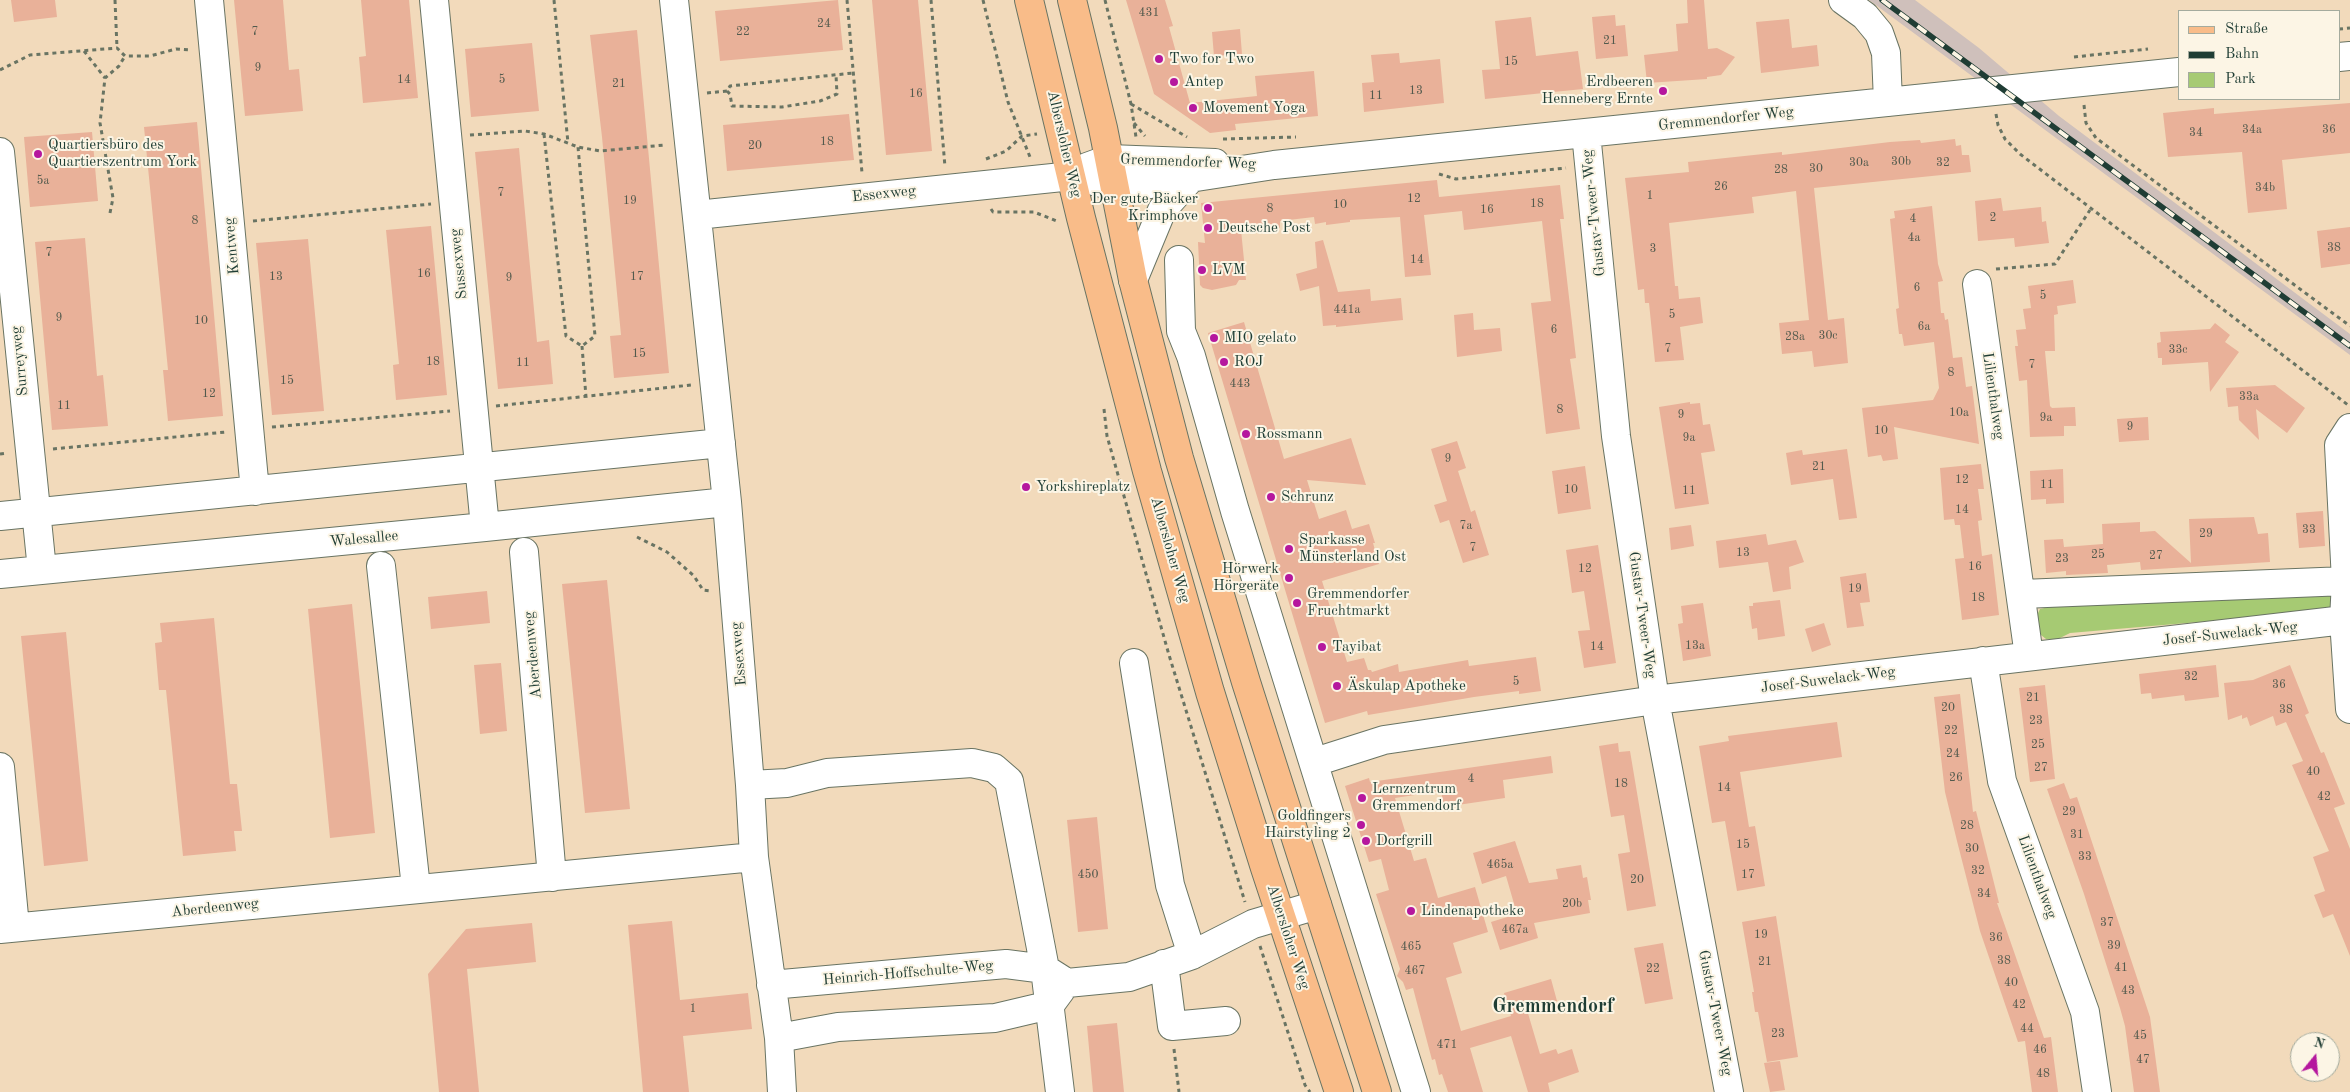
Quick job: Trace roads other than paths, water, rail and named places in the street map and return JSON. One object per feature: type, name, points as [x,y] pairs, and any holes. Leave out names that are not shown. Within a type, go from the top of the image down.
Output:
[{"type":"main road","name":"Albersloher Weg","points":[[1029,0],[1147,471],[1210,692],[1339,1092]]},
{"type":"main road","points":[[1072,0],[1109,159],[1133,280],[1179,458],[1246,682],[1377,1092]]},
{"type":"street","name":"Kentweg","points":[[209,0],[255,491]]},
{"type":"street","name":"Sussexweg","points":[[434,0],[485,528]]},
{"type":"street","name":"Essexweg","points":[[674,0],[727,502],[754,857],[779,1038],[782,1092]]},
{"type":"street","points":[[1843,0],[1865,16],[1879,33],[1886,52],[1888,102]]},
{"type":"street","name":"Gremmendorfer Weg","points":[[1072,176],[1114,186],[1190,179],[1274,165],[2178,72]]},
{"type":"street","name":"Gustav-Tweer-Weg","points":[[1586,133],[1616,436],[1655,700],[1730,1092]]},
{"type":"street","name":"Surreyweg","points":[[0,152],[42,570]]},
{"type":"street","name":"Gremmendorfer Weg","points":[[1072,176],[1090,166],[1109,159],[1274,165]]},
{"type":"street","name":"Essexweg","points":[[697,215],[864,196],[1072,176]]},
{"type":"street","points":[[1133,280],[1162,210],[1190,179]]},
{"type":"street","points":[[1179,260],[1181,331],[1191,356],[1235,511],[1315,762],[1416,1092]]},
{"type":"street","name":"Lilienthalweg","points":[[1977,284],[2022,594],[2029,656]]},
{"type":"street","points":[[1144,322],[1181,331]]},
{"type":"street","points":[[2350,428],[2339,445],[2346,581],[2344,620],[2350,709]]},
{"type":"street","points":[[0,516],[721,443]]},
{"type":"street","name":"Walesallee","points":[[0,574],[485,528],[727,502]]},
{"type":"street","name":"Aberdeenweg","points":[[524,552],[552,877]]},
{"type":"street","points":[[381,566],[416,888]]},
{"type":"street","points":[[2022,594],[2346,581]]},
{"type":"street","name":"Josef-Suwelack-Weg","points":[[1315,762],[1384,740],[1655,700],[2344,620]]},
{"type":"street","name":"Lilienthalweg","points":[[1983,661],[2002,781],[2085,1012],[2097,1092]]},
{"type":"street","points":[[1134,663],[1170,885],[1192,955]]},
{"type":"street","points":[[750,785],[787,783],[827,773],[972,763],[994,768],[1009,781],[1056,976],[1050,1005],[1060,1092]]},
{"type":"street","name":"Aberdeenweg","points":[[0,767],[8,928],[754,857]]},
{"type":"street","name":"Heinrich-Hoffschulte-Weg","points":[[771,985],[1006,964],[1056,976],[1130,977],[1192,955],[1253,924],[1316,905]]},
{"type":"street","points":[[1164,964],[1172,1026],[1226,1021]]},
{"type":"street","points":[[779,1038],[838,1027],[995,1018],[1050,1005]]},
{"type":"railway","points":[[1882,0],[2350,346]]},
{"type":"place","name":"Two for Two","points":[[1159,59]]},
{"type":"place","name":"Antep","points":[[1174,82]]},
{"type":"place","name":"Erdbeeren Henneberg Ernte","points":[[1663,91]]},
{"type":"place","name":"Movement Yoga","points":[[1193,108]]},
{"type":"place","name":"Quartiersbüro des Quartierszentrum York","points":[[38,154]]},
{"type":"place","name":"Der gute Bäcker Krimphove","points":[[1208,208]]},
{"type":"place","name":"Deutsche Post","points":[[1208,228]]},
{"type":"place","name":"LVM","points":[[1202,270]]},
{"type":"place","name":"MIO gelato","points":[[1214,338]]},
{"type":"place","name":"ROJ","points":[[1224,362]]},
{"type":"place","name":"Rossmann","points":[[1246,434]]},
{"type":"place","name":"Yorkshireplatz","points":[[1026,487]]},
{"type":"place","name":"Schrunz","points":[[1271,497]]},
{"type":"place","name":"Sparkasse Münsterland Ost","points":[[1289,549]]},
{"type":"place","name":"Hörwerk Hörgeräte","points":[[1289,578]]},
{"type":"place","name":"Gremmendorfer Fruchtmarkt","points":[[1297,603]]},
{"type":"place","name":"Tayibat","points":[[1322,647]]},
{"type":"place","name":"Äskulap Apotheke","points":[[1337,686]]},
{"type":"place","name":"Lernzentrum Gremmendorf","points":[[1362,798]]},
{"type":"place","name":"Goldfingers Hairstyling 2","points":[[1361,825]]},
{"type":"place","name":"Dorfgrill","points":[[1366,841]]},
{"type":"place","name":"Lindenapotheke","points":[[1411,911]]},
{"type":"district","name":"Gremmendorf","points":[[1553,1007]]}]
